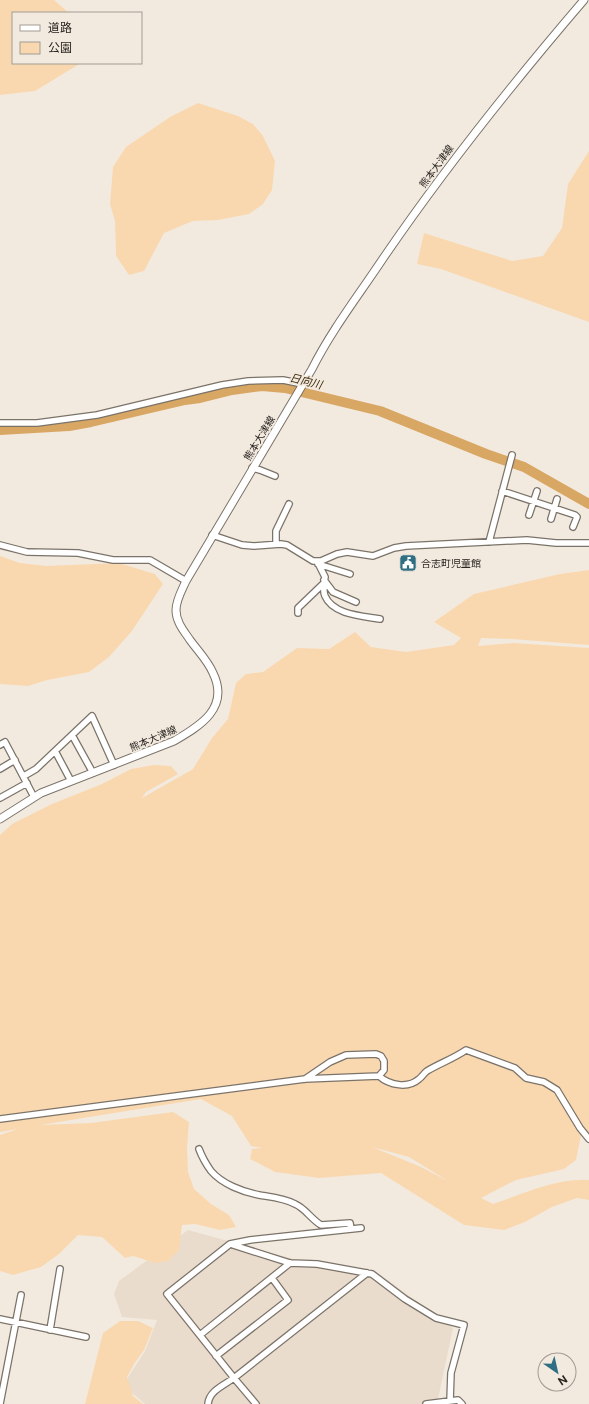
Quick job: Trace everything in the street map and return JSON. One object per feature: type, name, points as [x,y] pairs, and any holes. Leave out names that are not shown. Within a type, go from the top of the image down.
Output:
[{"type":"main road","name":"熊本大津線","points":[[0,819],[34,797],[174,741],[188,733],[211,715],[216,704],[218,693],[217,683],[213,672],[181,628],[177,618],[176,611],[178,600],[186,581],[329,339],[434,185],[491,112],[584,0]]},
{"type":"street","points":[[0,422],[37,423],[97,414],[222,385],[248,381],[283,380],[302,386]]},
{"type":"street","points":[[489,542],[512,456]]},
{"type":"street","points":[[252,468],[275,476]]},
{"type":"street","points":[[502,491],[576,515],[577,517],[573,527]]},
{"type":"street","points":[[529,515],[537,491]]},
{"type":"street","points":[[551,519],[557,499]]},
{"type":"street","points":[[276,544],[276,531],[289,504]]},
{"type":"street","points":[[212,535],[248,546],[266,546],[276,544],[287,545],[313,561],[350,574]]},
{"type":"street","points":[[318,563],[337,554],[347,552],[374,556],[394,548],[406,546],[527,540],[556,543],[589,543]]},
{"type":"street","points":[[0,545],[27,552],[78,553],[113,560],[150,560],[186,581]]},
{"type":"street","points":[[318,563],[325,577],[324,582],[326,598],[335,607],[354,616],[380,619]]},
{"type":"street","points":[[324,582],[332,592],[356,602]]},
{"type":"street","points":[[298,613],[298,608],[324,582]]},
{"type":"street","points":[[24,776],[36,769],[92,716],[114,764]]},
{"type":"street","points":[[72,735],[93,773]]},
{"type":"street","points":[[0,745],[5,742],[34,797]]},
{"type":"street","points":[[55,751],[71,781]]},
{"type":"street","points":[[0,769],[15,760]]},
{"type":"street","points":[[0,798],[27,783]]},
{"type":"street","points":[[0,1119],[304,1079],[379,1076],[384,1081],[406,1086],[419,1080],[426,1071],[454,1058],[466,1050],[515,1068],[526,1078],[544,1082],[557,1090],[580,1128],[589,1139]]},
{"type":"street","points":[[304,1079],[330,1062],[346,1055],[376,1054],[381,1056],[384,1061],[384,1070],[379,1076]]},
{"type":"street","points":[[199,1149],[204,1161],[216,1176],[238,1189],[294,1203],[301,1207],[320,1225],[350,1223],[351,1229]]},
{"type":"street","points":[[256,1404],[167,1294],[230,1244],[250,1240],[361,1228]]},
{"type":"street","points":[[230,1244],[290,1263],[317,1264],[372,1274],[377,1276],[405,1299],[436,1318],[464,1324],[451,1373],[450,1401]]},
{"type":"street","points":[[200,1335],[290,1263]]},
{"type":"street","points":[[50,1330],[60,1269]]},
{"type":"street","points":[[208,1401],[213,1392],[234,1378],[367,1273]]},
{"type":"street","points":[[216,1356],[288,1300],[272,1278]]},
{"type":"street","points":[[0,1404],[21,1295]]},
{"type":"street","points":[[0,1319],[86,1337]]},
{"type":"street","points":[[426,1404],[458,1400],[462,1404]]},
{"type":"shaded area","points":[[188,1230],[319,1266],[374,1270],[453,1328],[437,1404],[145,1404],[123,1385],[145,1351],[157,1320],[122,1317],[114,1294],[119,1281]]},
{"type":"green space","points":[[0,0],[54,0],[68,12],[12,12],[12,64],[79,64],[35,91],[0,95]]},
{"type":"green space","points":[[198,103],[238,116],[253,124],[263,136],[275,161],[272,190],[263,204],[249,214],[218,220],[193,221],[164,233],[144,271],[129,275],[116,256],[115,221],[110,204],[113,167],[126,147],[170,117]]},
{"type":"green space","points":[[589,151],[589,322],[441,269],[417,264],[424,233],[512,261],[543,256],[562,228],[568,184]]},
{"type":"green space","points":[[0,556],[20,563],[46,566],[119,563],[155,574],[163,584],[132,631],[109,657],[89,672],[47,680],[28,686],[0,684]]},
{"type":"green space","points":[[589,570],[589,645],[481,638],[478,646],[514,643],[589,648],[589,1135],[581,1135],[576,1160],[564,1169],[516,1180],[481,1198],[493,1204],[552,1184],[576,1180],[589,1180],[589,1200],[577,1198],[552,1207],[525,1222],[504,1230],[464,1225],[381,1173],[319,1178],[275,1172],[250,1159],[252,1149],[262,1148],[251,1146],[232,1116],[201,1099],[40,1125],[91,1123],[173,1112],[189,1122],[187,1148],[188,1172],[194,1189],[211,1204],[229,1215],[236,1227],[220,1230],[195,1224],[182,1225],[179,1250],[168,1261],[155,1263],[133,1256],[125,1258],[102,1237],[78,1235],[59,1254],[41,1267],[13,1275],[0,1271],[0,1135],[18,1129],[0,1132],[0,835],[12,824],[52,804],[102,784],[131,769],[154,765],[171,766],[178,774],[146,792],[142,798],[193,769],[212,738],[228,719],[236,683],[246,674],[263,672],[297,648],[329,649],[355,632],[371,647],[406,652],[454,645],[461,638],[434,622],[474,594],[560,574]],"holes":[[[372,1147],[409,1157],[448,1181],[419,1166]]]},
{"type":"green space","points":[[120,1321],[138,1321],[153,1328],[144,1350],[127,1377],[133,1396],[143,1404],[85,1404],[103,1333]]},
{"type":"waterway","name":"日向川","points":[[0,430],[69,426],[232,390],[262,386],[285,388],[380,411],[486,454],[524,467],[589,504]]},
{"type":"place","name":"合志町児童館","points":[[408,563]]}]
